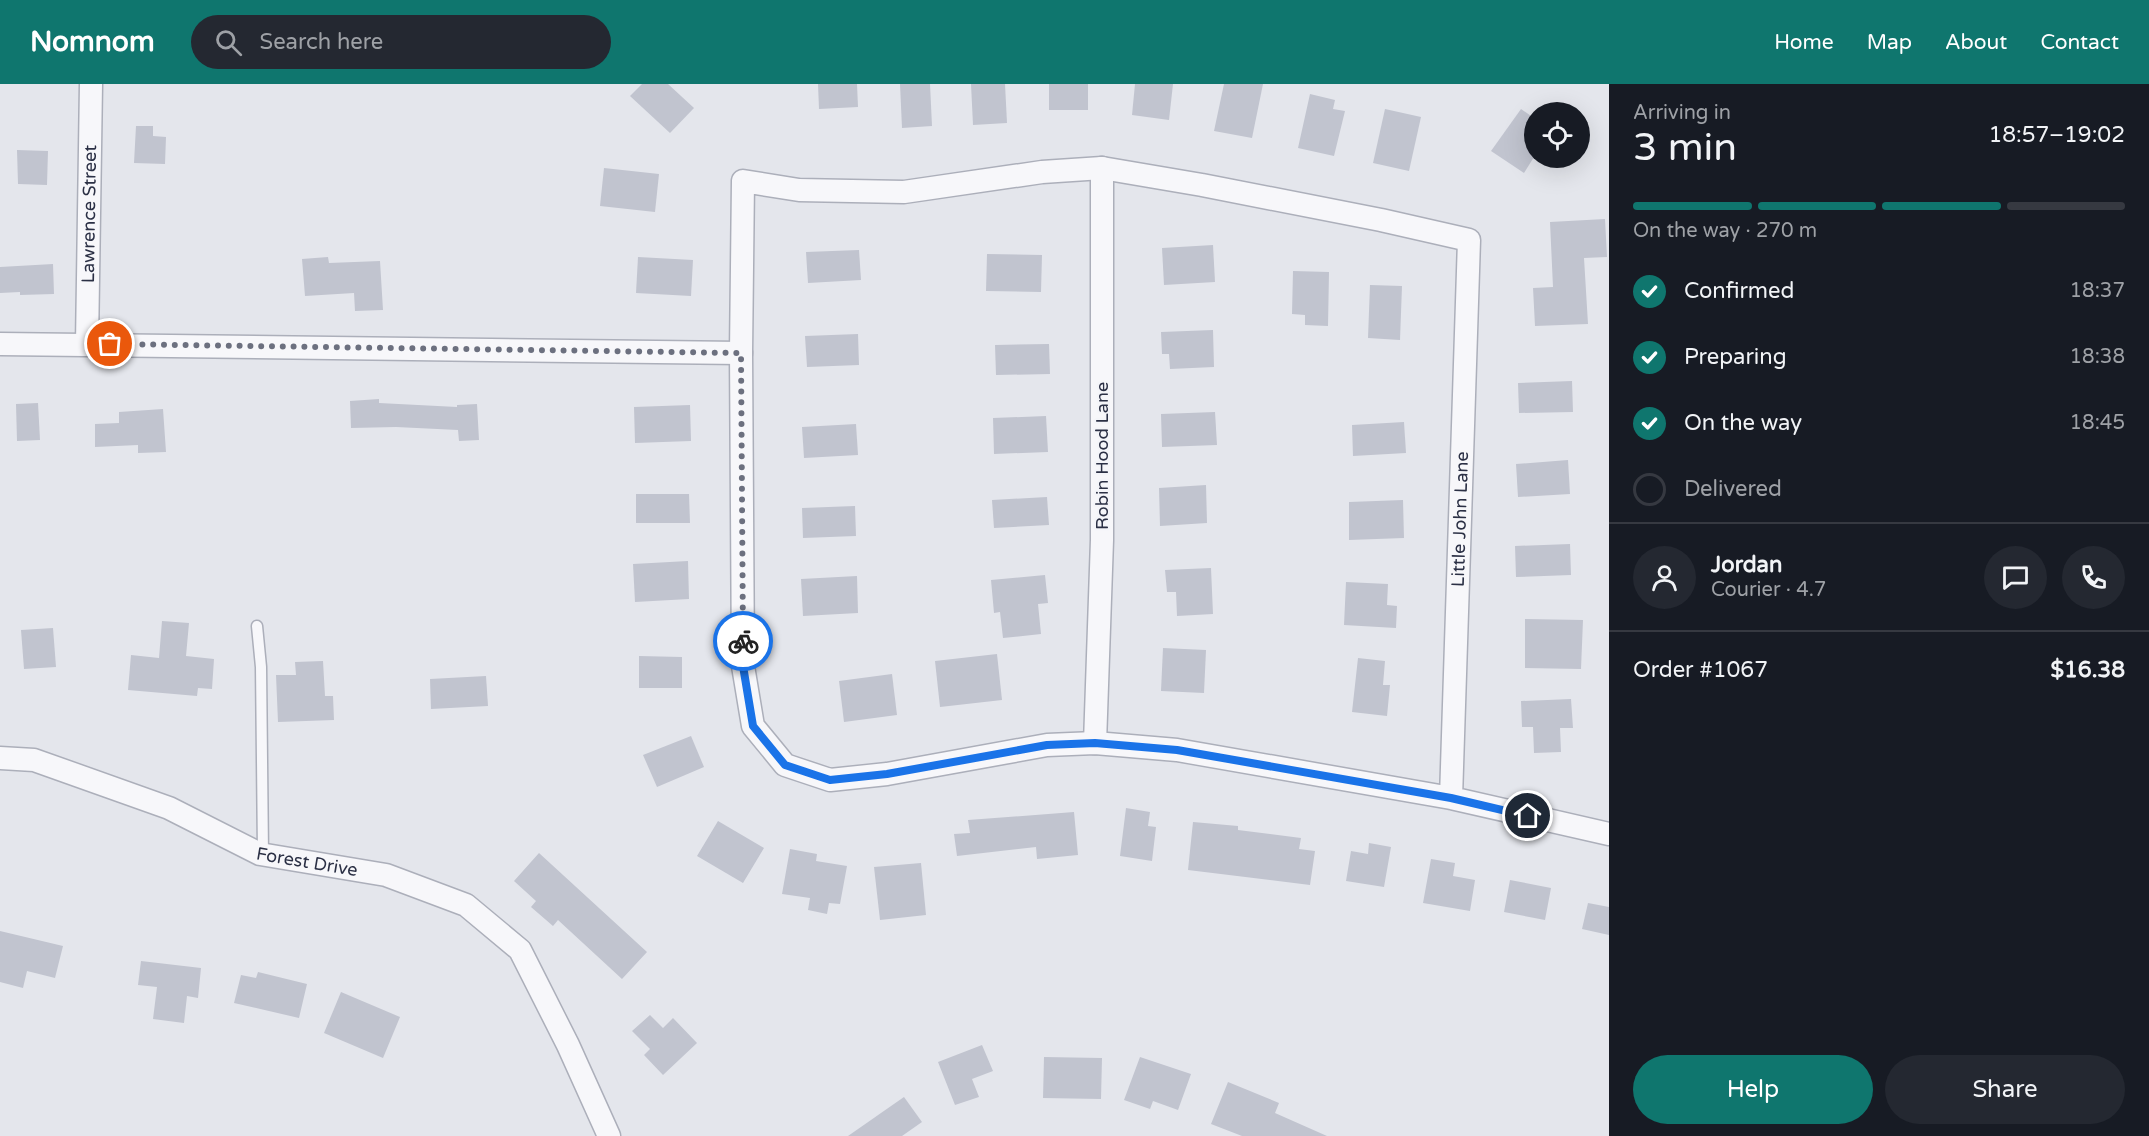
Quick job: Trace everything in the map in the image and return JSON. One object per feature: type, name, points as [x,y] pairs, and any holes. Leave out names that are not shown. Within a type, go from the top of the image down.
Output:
[{"type":"street","name":"Lawrence Street","points":[[87,344],[91,84]]},
{"type":"street","points":[[1102,168],[1042,172],[904,192],[799,190],[743,181],[741,353],[743,666],[753,726],[785,765],[830,780],[887,774],[1047,745],[1095,743],[1177,750],[1451,798],[1609,834]]},
{"type":"street","name":"Little John Lane","points":[[1102,168],[1370,218],[1469,240],[1451,798]]},
{"type":"street","name":"Robin Hood Lane","points":[[1095,743],[1102,540],[1102,168]]},
{"type":"street","points":[[0,344],[741,353]]},
{"type":"street","name":"Forest Drive","points":[[0,758],[34,760],[169,808],[264,854],[386,875],[466,905],[520,950],[562,1032],[609,1136]]},
{"type":"lane","points":[[257,626],[261,667],[264,854]]},
{"type":"building","points":[[642,84],[668,84],[694,108],[670,133],[630,96]]},
{"type":"building","points":[[818,84],[857,84],[858,107],[819,109]]},
{"type":"building","points":[[900,84],[930,84],[932,126],[902,128]]},
{"type":"building","points":[[971,84],[1005,84],[1007,123],[973,125]]},
{"type":"building","points":[[1049,84],[1088,84],[1088,110],[1049,110]]},
{"type":"building","points":[[1135,84],[1173,84],[1169,120],[1132,115]]},
{"type":"building","points":[[1224,84],[1263,84],[1252,138],[1214,131]]},
{"type":"building","points":[[1310,94],[1335,100],[1333,109],[1345,111],[1334,156],[1298,148]]},
{"type":"building","points":[[1385,109],[1421,117],[1409,171],[1373,163]]},
{"type":"building","points":[[1521,109],[1524,111],[1524,168],[1527,168],[1524,173],[1491,151]]},
{"type":"building","points":[[136,126],[153,126],[153,136],[166,137],[165,164],[134,163]]},
{"type":"building","points":[[17,150],[48,151],[47,185],[18,184]]},
{"type":"building","points":[[604,168],[659,174],[655,212],[600,206]]},
{"type":"building","points":[[1605,219],[1607,257],[1584,258],[1588,324],[1535,326],[1533,288],[1553,287],[1550,222]]},
{"type":"building","points":[[1213,245],[1215,282],[1164,285],[1162,248]]},
{"type":"building","points":[[859,250],[861,280],[808,283],[806,252]]},
{"type":"building","points":[[987,254],[1042,255],[1041,292],[986,291]]},
{"type":"building","points":[[328,257],[329,263],[380,261],[383,310],[355,311],[354,293],[305,296],[302,259]]},
{"type":"building","points":[[638,257],[693,260],[691,296],[636,293]]},
{"type":"building","points":[[53,264],[54,294],[0,293],[0,267]]},
{"type":"building","points":[[1293,271],[1329,272],[1328,326],[1305,325],[1305,315],[1292,314]]},
{"type":"building","points":[[1370,285],[1402,286],[1400,340],[1368,338]]},
{"type":"building","points":[[1213,330],[1214,367],[1170,369],[1169,354],[1162,354],[1161,332]]},
{"type":"building","points":[[858,334],[859,365],[807,367],[805,336]]},
{"type":"building","points":[[1049,344],[1050,374],[996,375],[995,345]]},
{"type":"building","points":[[1572,381],[1573,412],[1519,413],[1518,383]]},
{"type":"building","points":[[379,399],[379,403],[457,407],[457,405],[477,404],[479,440],[459,441],[458,430],[396,427],[351,428],[350,401]]},
{"type":"building","points":[[38,403],[40,440],[17,441],[16,404]]},
{"type":"building","points":[[690,405],[691,441],[635,443],[634,407]]},
{"type":"building","points":[[163,409],[166,452],[138,453],[138,445],[95,447],[95,424],[119,423],[119,412]]},
{"type":"building","points":[[1215,412],[1217,445],[1162,447],[1161,414]]},
{"type":"building","points":[[1046,416],[1048,452],[994,454],[993,418]]},
{"type":"building","points":[[1404,422],[1406,453],[1353,456],[1352,425]]},
{"type":"building","points":[[856,424],[858,455],[804,458],[802,427]]},
{"type":"building","points":[[1568,460],[1570,494],[1518,497],[1516,464]]},
{"type":"building","points":[[1206,485],[1207,523],[1160,526],[1159,488]]},
{"type":"building","points":[[636,494],[689,494],[690,523],[636,523]]},
{"type":"building","points":[[1047,497],[1049,525],[994,528],[992,500]]},
{"type":"building","points":[[1403,500],[1404,538],[1349,540],[1349,502]]},
{"type":"building","points":[[855,506],[856,536],[803,538],[802,508]]},
{"type":"building","points":[[1570,544],[1571,575],[1516,577],[1515,546]]},
{"type":"building","points":[[688,561],[689,599],[635,602],[633,564]]},
{"type":"building","points":[[1211,568],[1213,614],[1177,616],[1176,592],[1167,592],[1165,570]]},
{"type":"building","points":[[1045,575],[1048,603],[1038,604],[1041,634],[1003,638],[1000,612],[994,613],[991,580]]},
{"type":"building","points":[[857,576],[858,613],[803,616],[801,579]]},
{"type":"building","points":[[1346,582],[1388,584],[1387,605],[1397,606],[1396,628],[1344,625]]},
{"type":"building","points":[[1525,619],[1583,620],[1581,669],[1525,668]]},
{"type":"building","points":[[162,621],[189,623],[186,656],[214,659],[212,689],[198,688],[197,696],[128,690],[131,655],[159,658]]},
{"type":"building","points":[[53,628],[56,667],[24,669],[21,630]]},
{"type":"building","points":[[1163,648],[1206,650],[1204,693],[1161,691]]},
{"type":"building","points":[[997,654],[1002,700],[940,707],[935,661]]},
{"type":"building","points":[[639,656],[682,657],[682,688],[639,688]]},
{"type":"building","points":[[1358,658],[1385,661],[1383,685],[1390,685],[1387,716],[1352,712]]},
{"type":"building","points":[[323,661],[325,696],[333,696],[334,720],[278,722],[276,675],[296,675],[295,662]]},
{"type":"building","points":[[892,674],[897,715],[844,722],[839,681]]},
{"type":"building","points":[[486,676],[488,706],[431,709],[430,679]]},
{"type":"building","points":[[1571,699],[1573,728],[1560,728],[1561,752],[1534,753],[1533,727],[1522,727],[1521,701]]},
{"type":"building","points":[[691,736],[704,767],[657,787],[643,755]]},
{"type":"building","points":[[1126,808],[1150,812],[1148,826],[1156,827],[1152,861],[1120,856]]},
{"type":"building","points":[[1074,812],[1078,855],[1037,859],[1036,847],[957,856],[954,834],[970,833],[968,820]]},
{"type":"building","points":[[718,821],[764,848],[743,883],[697,856]]},
{"type":"building","points":[[1193,822],[1238,826],[1238,830],[1301,838],[1299,849],[1315,851],[1310,885],[1188,870]]},
{"type":"building","points":[[1369,843],[1391,847],[1384,887],[1346,881],[1351,851],[1368,854]]},
{"type":"building","points":[[790,849],[817,854],[816,861],[847,866],[840,904],[829,903],[827,914],[808,910],[810,898],[782,894]]},
{"type":"building","points":[[539,853],[647,952],[622,979],[558,920],[553,926],[531,907],[536,901],[514,881]]},
{"type":"building","points":[[1431,859],[1455,863],[1453,876],[1475,880],[1470,911],[1423,903]]},
{"type":"building","points":[[921,863],[926,915],[880,920],[874,867]]},
{"type":"building","points":[[1510,880],[1551,888],[1545,920],[1504,912]]},
{"type":"building","points":[[1588,903],[1609,907],[1609,935],[1582,929]]},
{"type":"building","points":[[0,931],[63,946],[55,978],[27,971],[23,988],[0,982]]},
{"type":"building","points":[[141,961],[201,968],[198,998],[187,996],[184,1023],[153,1019],[157,987],[138,985]]},
{"type":"building","points":[[258,972],[307,984],[299,1018],[234,1003],[241,975],[256,978]]},
{"type":"building","points":[[341,992],[400,1017],[383,1058],[324,1033]]},
{"type":"building","points":[[650,1015],[663,1028],[673,1018],[697,1043],[663,1075],[644,1055],[650,1049],[632,1031]]},
{"type":"building","points":[[982,1045],[993,1071],[972,1079],[979,1097],[955,1105],[938,1062]]},
{"type":"building","points":[[1044,1057],[1102,1058],[1101,1099],[1043,1098]]},
{"type":"building","points":[[1140,1057],[1191,1074],[1178,1110],[1153,1101],[1150,1109],[1124,1100]]},
{"type":"building","points":[[1228,1082],[1279,1103],[1275,1113],[1327,1136],[1242,1136],[1211,1124]]},
{"type":"building","points":[[904,1097],[922,1122],[902,1136],[848,1136]]},
{"type":"way so far","points":[[110,344],[741,353],[743,641]]},
{"type":"route","points":[[743,641],[743,666],[753,726],[785,765],[830,780],[887,774],[1047,745],[1095,743],[1177,750],[1451,798],[1528,816]]}]
